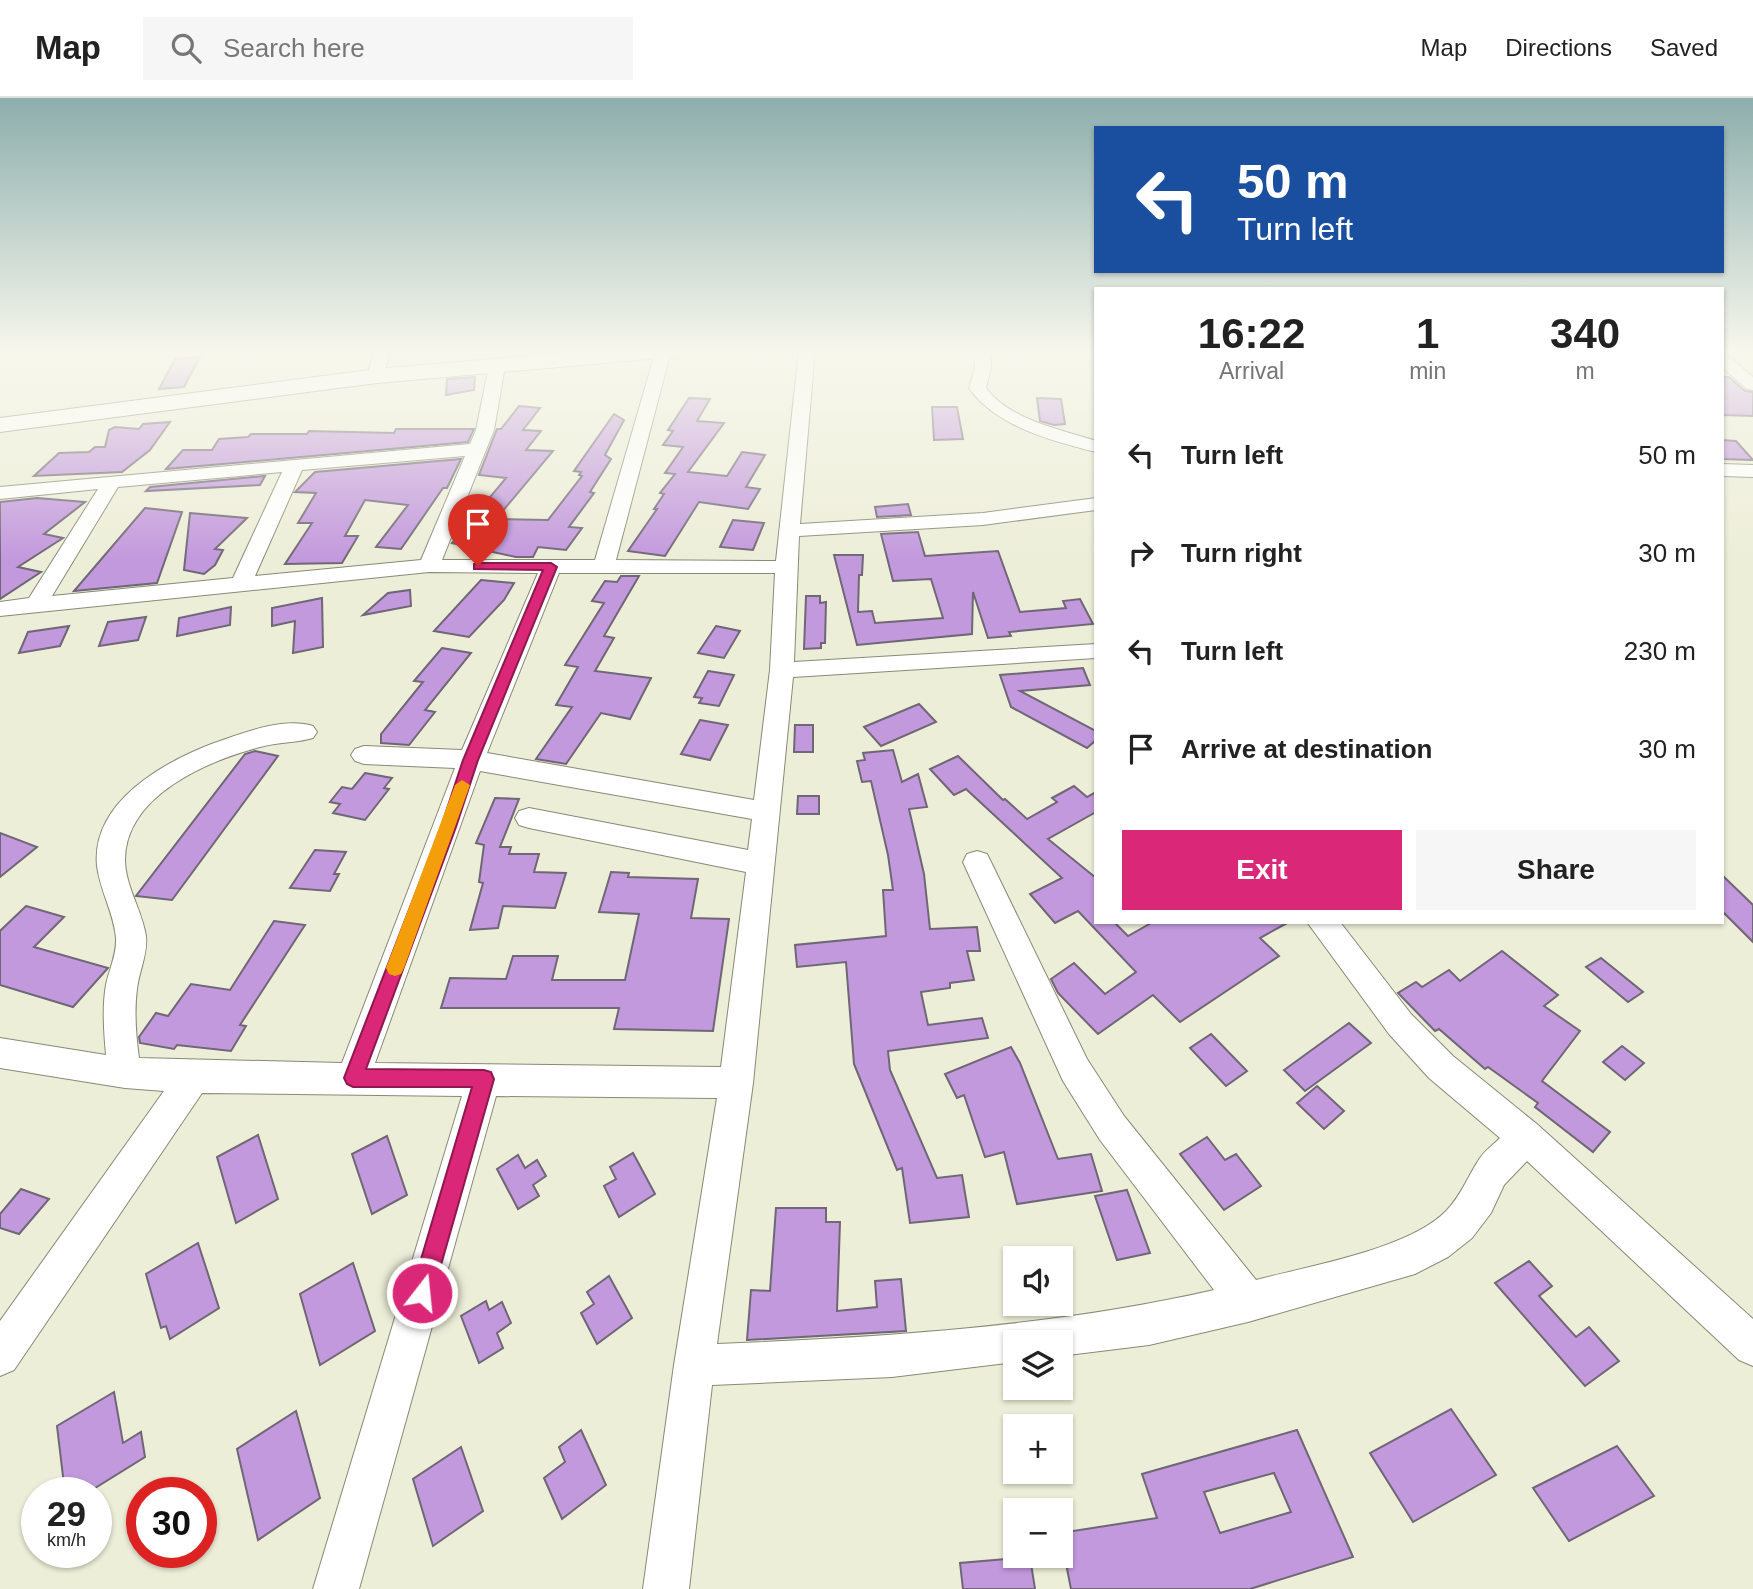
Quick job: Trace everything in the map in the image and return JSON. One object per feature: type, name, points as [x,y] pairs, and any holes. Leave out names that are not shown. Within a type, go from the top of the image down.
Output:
[{"type":"highway","points":[[0,425],[42,420]]},
{"type":"street","points":[[429,566],[487,420]]},
{"type":"street","points":[[604,567],[644,420]]},
{"type":"street","points":[[666,1589],[694,1365],[736,1083],[782,670],[786,567],[800,420]]},
{"type":"street","points":[[1023,420],[1094,446]]},
{"type":"street","points":[[0,493],[477,449]]},
{"type":"street","points":[[241,584],[295,465]]},
{"type":"street","points":[[1724,470],[1753,471]]},
{"type":"street","points":[[36,604],[112,482]]},
{"type":"street","points":[[790,531],[1018,516],[1051,508],[1094,504]]},
{"type":"street","points":[[0,609],[429,566],[786,567]]},
{"type":"street","points":[[353,1078],[471,760],[551,567]]},
{"type":"street","points":[[782,670],[1094,651]]},
{"type":"street","points":[[125,1073],[121,1051],[121,988],[132,939],[116,889],[111,858],[118,826],[138,797],[207,755],[258,738],[304,732]]},
{"type":"street","points":[[364,755],[471,760],[767,812]]},
{"type":"street","points":[[529,818],[761,864]]},
{"type":"street","points":[[977,862],[1075,1070],[1112,1128],[1248,1302]]},
{"type":"street","points":[[1324,924],[1400,1024],[1441,1067],[1526,1137],[1753,1346]]},
{"type":"street","points":[[0,1053],[125,1073],[192,1077],[736,1083]]},
{"type":"street","points":[[0,1356],[192,1077]]},
{"type":"street","points":[[336,1589],[484,1079]]},
{"type":"street","points":[[694,1365],[892,1357],[1149,1325],[1248,1302],[1401,1260],[1435,1244],[1460,1225],[1478,1200],[1491,1172],[1526,1137]]},
{"type":"building","points":[[508,420],[531,420],[523,430],[541,431],[526,450],[553,451],[496,519],[548,520],[582,476],[579,475],[581,472],[574,471],[610,420],[624,420],[605,455],[611,459],[590,492],[594,493],[569,527],[582,528],[566,550],[538,547],[533,557],[516,557],[452,543],[506,478],[479,475],[497,429],[501,429]]},
{"type":"building","points":[[675,420],[724,423],[688,472],[727,476],[742,452],[765,455],[746,487],[760,489],[748,509],[699,502],[665,556],[628,551],[657,509],[654,509],[664,494],[660,493],[675,474],[665,473],[683,447],[663,445],[673,431],[668,430]]},
{"type":"building","points":[[933,420],[959,420],[963,439],[934,440]]},
{"type":"building","points":[[1064,420],[1065,424],[1054,425],[1040,421]]},
{"type":"building","points":[[170,422],[150,450],[122,472],[34,476],[59,453],[89,452],[95,447],[105,447],[109,430],[115,427],[139,429],[143,424]]},
{"type":"building","points":[[396,429],[474,429],[468,442],[166,469],[183,450],[212,450],[219,439],[248,437],[251,434],[307,434],[309,431],[394,433]]},
{"type":"building","points":[[1724,440],[1736,441],[1753,460],[1724,459]]},
{"type":"building","points":[[461,459],[447,488],[443,488],[401,549],[376,547],[408,505],[365,500],[345,536],[358,536],[342,563],[285,564],[312,523],[298,523],[316,493],[295,492],[315,472]]},
{"type":"building","points":[[265,476],[260,485],[146,491],[150,487]]},
{"type":"building","points":[[37,498],[85,502],[44,534],[63,538],[18,567],[41,572],[0,599],[0,502]]},
{"type":"building","points":[[908,504],[911,515],[877,517],[875,507]]},
{"type":"building","points":[[145,508],[182,512],[157,583],[74,591]]},
{"type":"building","points":[[190,513],[247,518],[215,549],[223,550],[215,565],[204,574],[184,570]]},
{"type":"building","points":[[733,520],[764,523],[753,550],[720,547]]},
{"type":"building","points":[[918,532],[925,556],[998,551],[1020,612],[1066,608],[1063,601],[1080,599],[1093,624],[1009,632],[1011,636],[988,638],[973,592],[972,634],[857,645],[834,555],[863,555],[862,575],[859,575],[858,612],[872,611],[875,623],[943,618],[931,579],[893,581],[881,534]]},
{"type":"building","points":[[621,576],[639,576],[604,636],[614,638],[595,671],[651,678],[630,719],[601,713],[566,764],[536,759],[572,707],[556,705],[578,667],[565,665],[604,603],[592,601],[605,581],[617,582]]},
{"type":"building","points":[[481,580],[514,583],[504,600],[469,637],[434,631]]},
{"type":"building","points":[[410,590],[411,606],[363,615],[388,593]]},
{"type":"building","points":[[806,596],[820,596],[820,603],[826,602],[825,643],[821,643],[821,648],[804,649]]},
{"type":"building","points":[[322,598],[323,647],[293,653],[295,621],[272,626],[272,608]]},
{"type":"building","points":[[231,607],[230,625],[177,636],[179,618]]},
{"type":"building","points":[[146,617],[138,640],[99,646],[108,622]]},
{"type":"building","points":[[69,626],[60,646],[19,653],[28,632]]},
{"type":"building","points":[[716,626],[740,631],[724,658],[698,653]]},
{"type":"building","points":[[442,648],[471,653],[425,710],[435,712],[409,745],[381,743],[381,734],[423,682],[414,681]]},
{"type":"building","points":[[1083,668],[1090,685],[1020,691],[1094,730],[1094,742],[1087,748],[1011,707],[1000,675]]},
{"type":"building","points":[[708,671],[734,675],[719,706],[699,703],[702,698],[694,697]]},
{"type":"building","points":[[919,704],[936,722],[881,746],[864,727]]},
{"type":"building","points":[[700,720],[728,725],[710,760],[681,754]]},
{"type":"building","points":[[795,725],[813,725],[813,752],[794,752]]},
{"type":"building","points":[[893,750],[902,782],[918,774],[927,807],[909,809],[924,874],[930,929],[977,927],[980,951],[967,951],[974,980],[950,983],[950,988],[921,992],[928,1025],[982,1018],[988,1038],[888,1051],[890,1070],[937,1178],[962,1175],[969,1217],[910,1223],[902,1168],[897,1170],[854,1064],[846,962],[797,967],[795,945],[886,936],[883,890],[893,890],[888,855],[871,781],[862,782],[857,761],[865,760],[863,753]]},
{"type":"building","points":[[255,751],[278,756],[172,900],[136,896],[245,754]]},
{"type":"building","points":[[958,756],[1003,800],[1027,819],[1057,802],[1052,798],[1074,786],[1087,797],[1094,793],[1094,813],[1048,839],[1094,876],[1094,924],[1116,924],[1128,936],[1149,924],[1285,924],[1260,938],[1279,956],[1180,1022],[1153,995],[1098,1034],[1058,993],[1051,979],[1074,963],[1105,994],[1136,972],[1078,911],[1055,923],[1030,894],[1062,878],[966,789],[954,795],[930,769]]},
{"type":"building","points":[[365,773],[392,778],[384,788],[389,789],[365,820],[333,813],[340,804],[330,802],[342,787],[352,789]]},
{"type":"building","points":[[798,796],[819,796],[819,814],[797,814]]},
{"type":"building","points":[[495,798],[519,799],[500,847],[511,847],[509,854],[539,854],[534,872],[566,873],[555,908],[503,906],[498,928],[470,930],[483,883],[479,882],[484,845],[476,843]]},
{"type":"building","points":[[0,833],[37,847],[0,877]]},
{"type":"building","points":[[315,850],[346,852],[334,874],[339,874],[330,891],[290,888]]},
{"type":"building","points":[[611,872],[629,873],[628,877],[698,879],[691,918],[729,919],[713,1031],[614,1029],[619,1008],[441,1008],[450,978],[506,979],[513,956],[558,956],[552,980],[625,980],[639,914],[599,912]]},
{"type":"building","points":[[1724,877],[1753,905],[1753,942],[1724,913]]},
{"type":"building","points":[[26,906],[64,917],[34,947],[108,968],[73,1007],[0,985],[0,931]]},
{"type":"building","points":[[274,921],[305,925],[240,1025],[246,1026],[231,1051],[177,1045],[174,1049],[140,1043],[139,1037],[156,1013],[168,1016],[191,984],[230,990]]},
{"type":"building","points":[[1502,951],[1558,995],[1544,1006],[1580,1031],[1542,1081],[1610,1132],[1593,1152],[1535,1107],[1538,1103],[1488,1067],[1485,1069],[1439,1029],[1435,1031],[1398,993],[1416,982],[1422,987],[1449,970],[1460,981]]},
{"type":"building","points":[[1601,958],[1643,992],[1628,1002],[1586,967]]},
{"type":"building","points":[[1349,1023],[1371,1043],[1305,1091],[1284,1070]]},
{"type":"building","points":[[1211,1034],[1247,1071],[1226,1086],[1190,1048]]},
{"type":"building","points":[[1622,1046],[1644,1063],[1625,1080],[1603,1062]]},
{"type":"building","points":[[1011,1047],[1020,1063],[1058,1159],[1091,1154],[1102,1191],[1017,1204],[1004,1152],[985,1157],[964,1095],[957,1098],[945,1074]]},
{"type":"building","points":[[1317,1086],[1344,1111],[1324,1129],[1297,1103]]},
{"type":"building","points":[[258,1135],[278,1199],[236,1223],[217,1157]]},
{"type":"building","points":[[387,1136],[407,1195],[372,1214],[352,1154]]},
{"type":"building","points":[[1207,1137],[1225,1160],[1236,1154],[1261,1186],[1224,1210],[1180,1154]]},
{"type":"building","points":[[633,1153],[655,1194],[619,1217],[604,1186],[616,1179],[610,1167]]},
{"type":"building","points":[[518,1155],[525,1168],[537,1160],[546,1176],[533,1185],[539,1196],[518,1209],[497,1169]]},
{"type":"building","points":[[21,1189],[49,1199],[19,1234],[0,1228],[0,1214]]},
{"type":"building","points":[[1127,1190],[1150,1253],[1117,1260],[1095,1196]]},
{"type":"building","points":[[776,1208],[826,1208],[826,1222],[840,1222],[837,1311],[877,1307],[875,1281],[901,1279],[906,1331],[747,1340],[751,1290],[770,1291]]},
{"type":"building","points":[[198,1243],[219,1308],[170,1339],[166,1326],[161,1328],[146,1274]]},
{"type":"building","points":[[1529,1261],[1552,1286],[1539,1296],[1576,1337],[1589,1327],[1619,1361],[1585,1386],[1495,1283]]},
{"type":"building","points":[[353,1263],[375,1331],[320,1365],[300,1294]]},
{"type":"building","points":[[609,1276],[632,1318],[597,1344],[581,1313],[594,1304],[587,1292]]},
{"type":"building","points":[[486,1301],[489,1310],[502,1302],[511,1323],[497,1333],[503,1348],[479,1363],[461,1316]]},
{"type":"building","points":[[114,1392],[123,1443],[141,1432],[145,1457],[112,1477],[63,1477],[57,1426]]},
{"type":"building","points":[[1451,1409],[1496,1475],[1413,1522],[1370,1453]]},
{"type":"building","points":[[296,1411],[320,1498],[258,1540],[237,1449]]},
{"type":"building","points":[[581,1430],[606,1485],[562,1519],[544,1478],[565,1462],[559,1447]]},
{"type":"building","points":[[1297,1430],[1353,1557],[1250,1589],[1071,1589],[1067,1568],[1073,1568],[1073,1531],[1157,1518],[1142,1474]],"holes":[[[1274,1473],[1291,1512],[1220,1533],[1204,1492]]]},
{"type":"building","points":[[1617,1446],[1654,1496],[1569,1541],[1533,1488]]},
{"type":"building","points":[[461,1447],[483,1511],[433,1546],[413,1479]]},
{"type":"building","points":[[1003,1559],[1003,1568],[1032,1568],[1035,1589],[963,1589],[960,1563]]},
{"type":"slow traffic","points":[[395,968],[462,785]]},
{"type":"route","points":[[422,1293],[484,1079],[353,1078],[471,760],[551,567],[478,566]]}]
